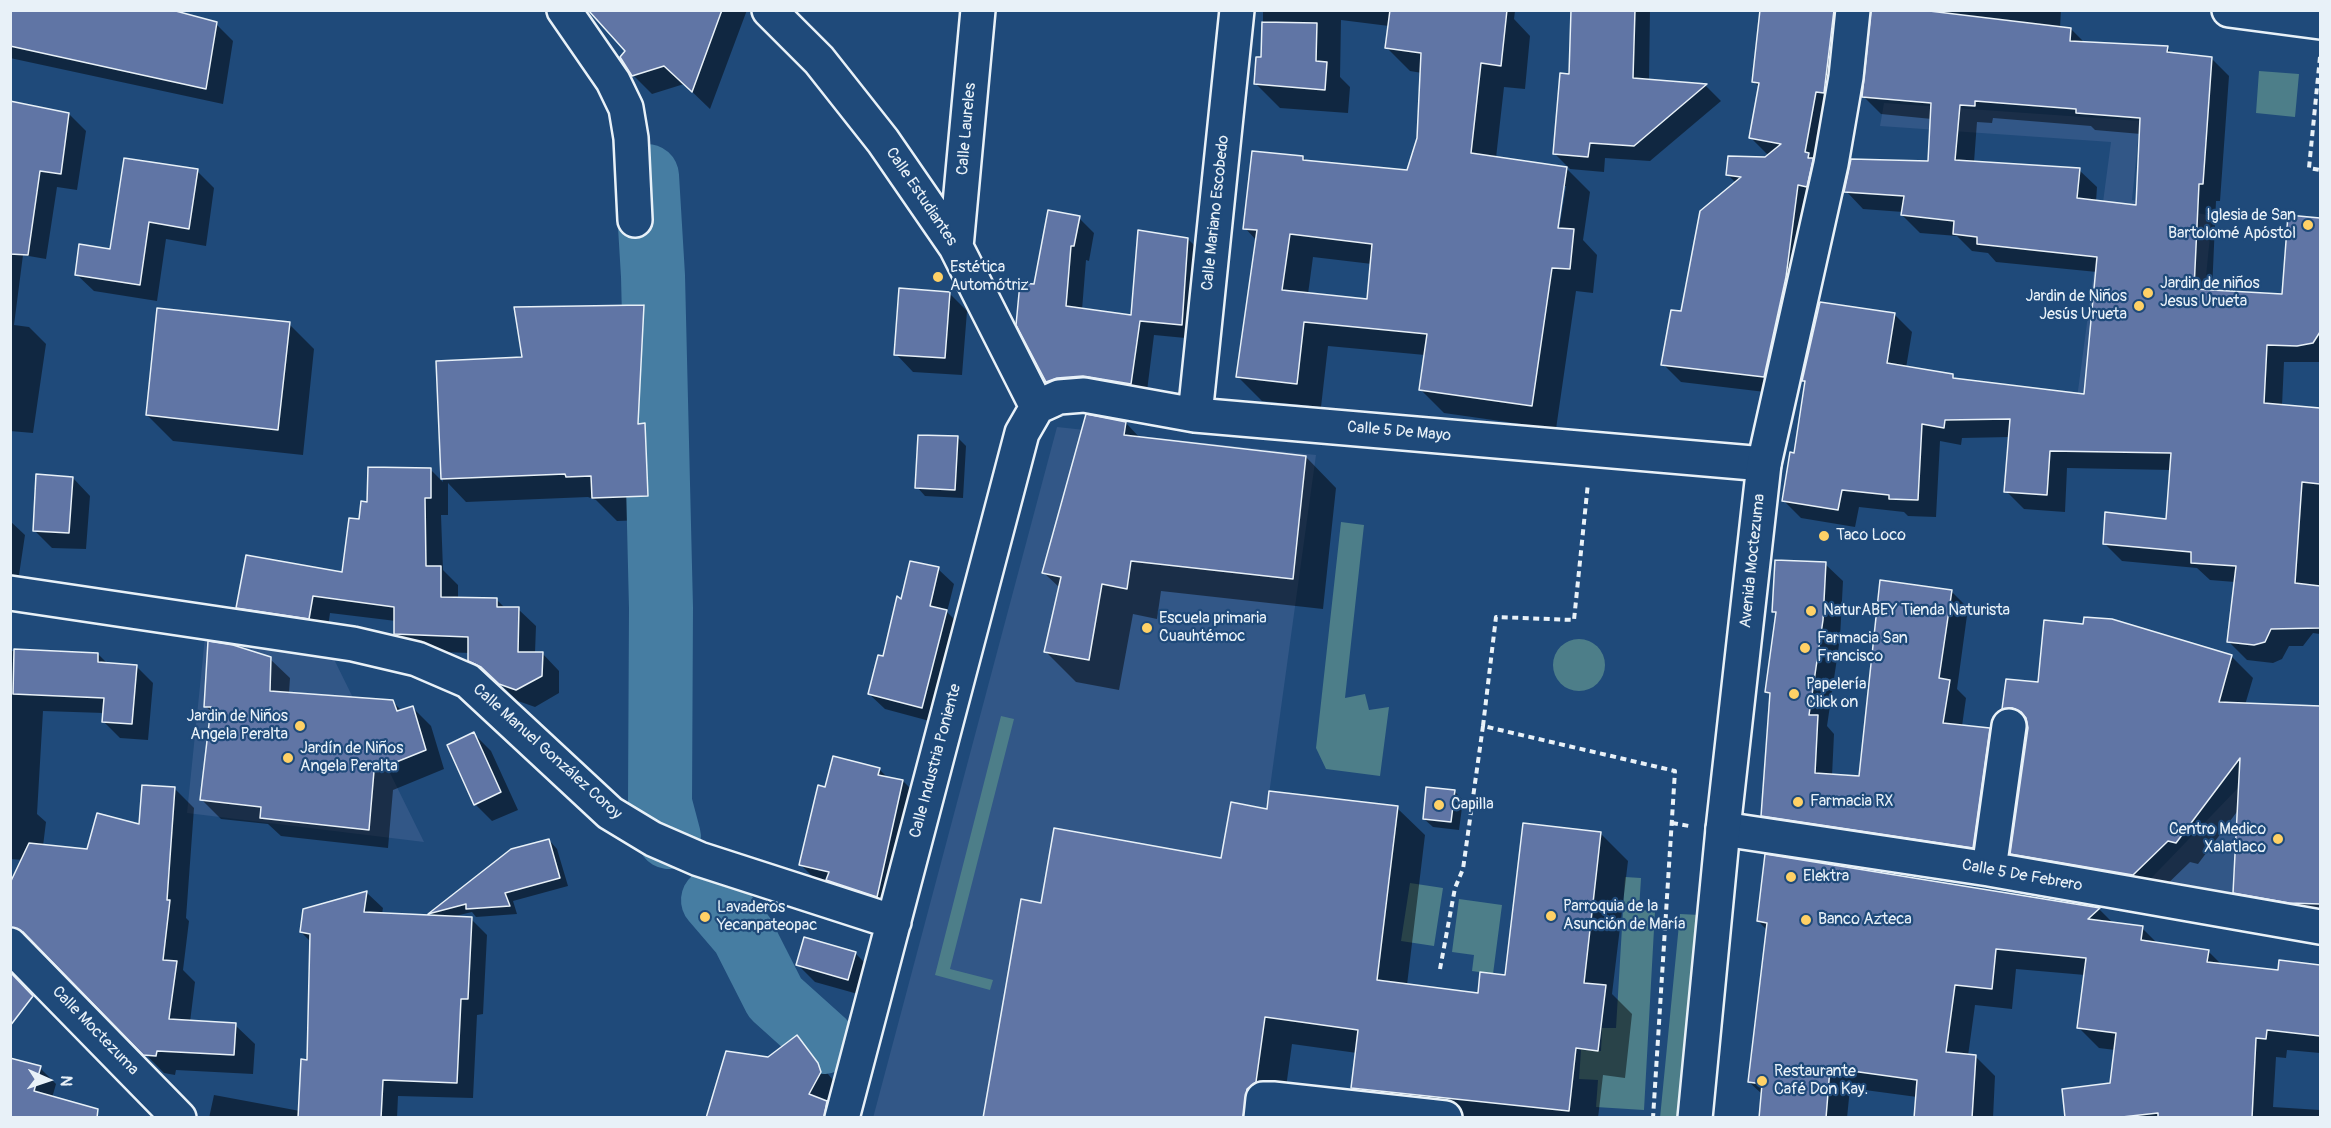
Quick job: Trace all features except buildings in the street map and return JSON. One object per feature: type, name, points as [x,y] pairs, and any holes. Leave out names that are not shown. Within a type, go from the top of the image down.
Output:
[{"type":"street","points":[[564,10],[613,81],[626,108],[631,138],[635,220]]},
{"type":"street","name":"Calle Estudiantes","points":[[769,10],[819,60],[869,123],[956,247],[1037,407]]},
{"type":"street","name":"Calle Laureles","points":[[956,247],[978,10]]},
{"type":"street","name":"Calle Mariano Escobedo","points":[[1195,415],[1237,10]]},
{"type":"street","name":"Avenida Moctezuma","points":[[1695,1118],[1723,829],[1764,464],[1831,164],[1846,77],[1853,10]]},
{"type":"street","points":[[2229,10],[2320,22]]},
{"type":"street","name":"Calle 5 De Mayo","points":[[1037,407],[1059,397],[1084,395],[1195,415],[1764,464]]},
{"type":"street","name":"Calle Industria Poniente","points":[[842,1118],[1022,433],[1037,407]]},
{"type":"street","name":"Calle Manuel González Coroy","points":[[10,593],[353,644],[417,659],[468,681],[610,813],[653,839],[699,859],[894,922]]},
{"type":"street","points":[[1989,869],[2009,726]]},
{"type":"street","name":"Calle 5 De Febrero","points":[[1723,829],[1989,869],[2320,927]]},
{"type":"street","name":"Calle Moctezuma","points":[[10,945],[178,1118]]},
{"type":"street","points":[[1261,1118],[1263,1099],[1273,1099],[1445,1118]]},
{"type":"path","points":[[2320,53],[2309,168],[2320,170]]},
{"type":"path","points":[[1440,969],[1455,888],[1463,869],[1496,617],[1574,620],[1592,449]]},
{"type":"path","points":[[1483,726],[1675,771],[1653,1118]]},
{"type":"shaded area","name":"Jardin de niños Jesus Urueta","points":[[1884,103],[2140,121],[2132,200],[2212,216],[2199,347],[2070,451],[2111,142],[1880,126]]},
{"type":"shaded area","name":"Escuela primaria Cuauhtémoc","points":[[1057,427],[1316,455],[1267,809],[1231,802],[1194,1018],[1223,1117],[873,1118]]},
{"type":"shaded area","name":"Jardín de Niños Angela Peralta","points":[[206,627],[327,645],[424,842],[187,813]]},
{"type":"shaded area","points":[[2264,761],[2320,769],[2320,922],[2135,895]]},
{"type":"green space","points":[[2259,71],[2299,74],[2295,117],[2256,113]]},
{"type":"green space","points":[[1341,522],[1364,525],[1345,698],[1365,694],[1369,710],[1389,707],[1380,776],[1326,769],[1316,748]]},
{"type":"green space","points":[[1579,639],[1589,641],[1597,647],[1603,655],[1605,665],[1603,675],[1597,683],[1589,689],[1579,691],[1569,689],[1561,683],[1555,675],[1553,665],[1555,655],[1561,647],[1569,641]]},
{"type":"green space","points":[[1001,716],[1014,719],[950,969],[993,980],[990,990],[935,975]]},
{"type":"green space","points":[[1625,877],[1641,878],[1639,910],[1655,911],[1644,1110],[1596,1107],[1598,1080],[1579,1079],[1581,1050],[1601,1051],[1602,1028],[1616,1028]]},
{"type":"green space","points":[[1410,883],[1443,888],[1434,946],[1401,941]]},
{"type":"green space","points":[[1459,899],[1502,905],[1493,974],[1472,971],[1474,955],[1452,952]]},
{"type":"green space","points":[[1680,914],[1700,915],[1682,1117],[1660,1118]]},
{"type":"waterway","points":[[647,176],[653,276],[661,608],[660,803],[669,837]]},
{"type":"waterway","points":[[713,900],[743,935],[775,998],[824,1042]]},
{"type":"place","name":"Iglesia de San Bartolomé Apóstol","points":[[2308,225]]},
{"type":"place","name":"Estética Automótriz","points":[[938,277]]},
{"type":"place","name":"Jardin de niños Jesus Urueta","points":[[2148,293]]},
{"type":"place","name":"Jardin de Niños Jesús Urueta","points":[[2139,306]]},
{"type":"place","name":"Taco Loco","points":[[1824,536]]},
{"type":"place","name":"NaturABEY Tienda Naturista","points":[[1811,611]]},
{"type":"place","name":"Escuela primaria Cuauhtémoc","points":[[1147,628]]},
{"type":"place","name":"Farmacia San Francisco","points":[[1805,648]]},
{"type":"place","name":"Papelería Click on","points":[[1794,694]]},
{"type":"place","name":"Jardin de Niños Angela Peralta","points":[[300,726]]},
{"type":"place","name":"Jardín de Niños Angela Peralta","points":[[288,758]]},
{"type":"place","name":"Farmacia RX","points":[[1798,802]]},
{"type":"place","name":"Capilla","points":[[1439,805]]},
{"type":"place","name":"Centro Medico Xalatlaco","points":[[2278,839]]},
{"type":"place","name":"Elektra","points":[[1791,877]]},
{"type":"place","name":"Parroquia de la Asunción de María","points":[[1551,916]]},
{"type":"place","name":"Lavaderos Yecanpateopac","points":[[705,917]]},
{"type":"place","name":"Banco Azteca","points":[[1806,920]]},
{"type":"place","name":"Restaurante Café Don Kay.","points":[[1762,1081]]}]
